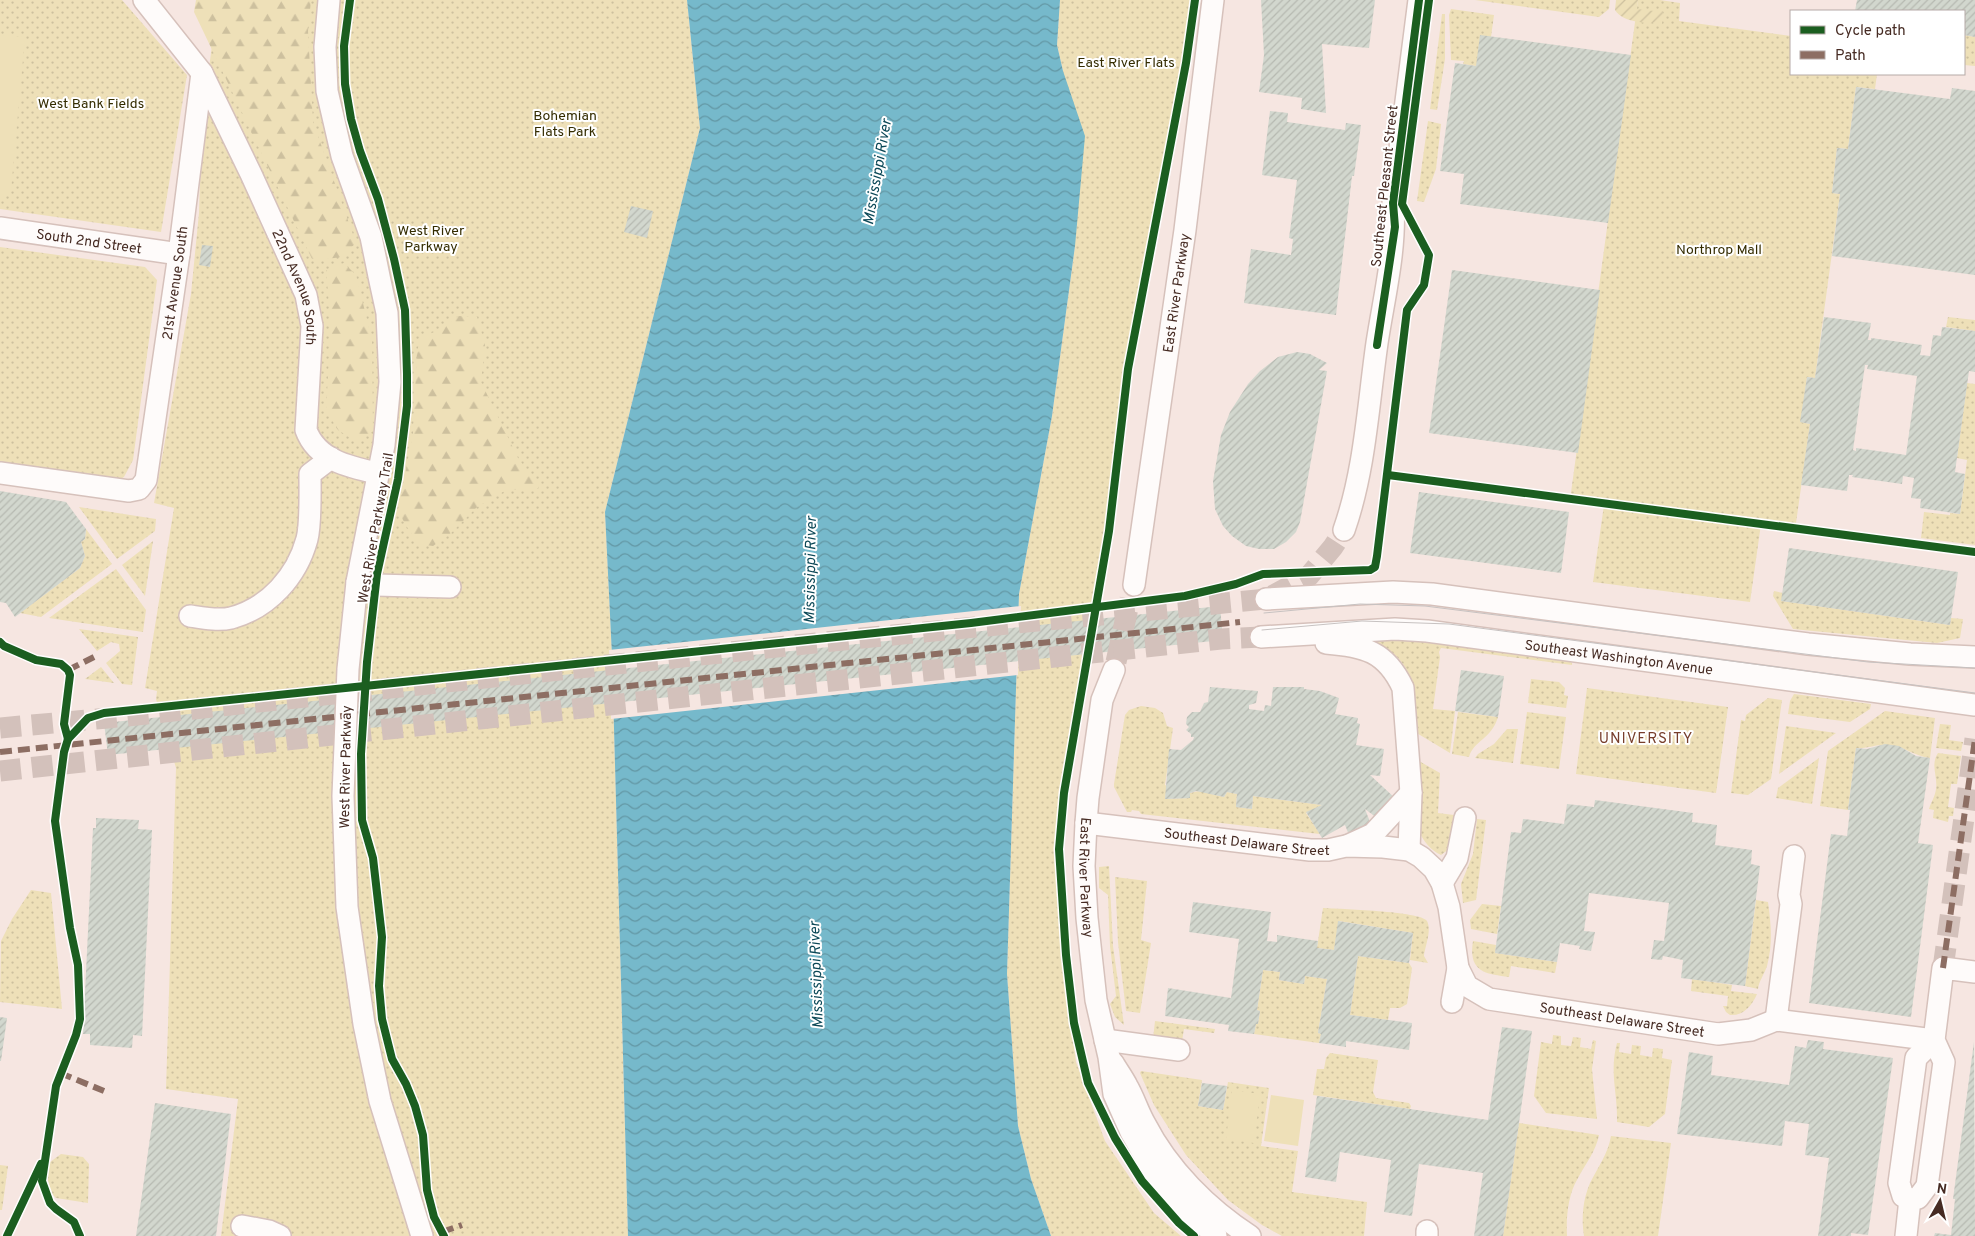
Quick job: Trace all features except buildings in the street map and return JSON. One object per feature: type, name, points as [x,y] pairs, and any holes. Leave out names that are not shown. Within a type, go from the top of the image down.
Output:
[{"type":"street","name":"22nd Avenue South","points":[[144,0],[202,74],[251,174],[306,295],[312,326],[306,430],[310,440],[330,458],[352,467],[377,473]]},
{"type":"street","name":"West River Parkway","points":[[330,0],[325,47],[327,91],[342,156],[370,237],[387,313],[390,382],[384,445],[357,582],[348,669],[343,796],[347,906],[364,1024],[380,1101],[422,1236]]},
{"type":"street","name":"East River Parkway","points":[[1134,585],[1186,230],[1212,0]]},
{"type":"street","name":"Southeast Pleasant Street","points":[[1344,530],[1354,502],[1364,444],[1376,345],[1394,227],[1393,203],[1419,0]]},
{"type":"street","name":"21st Avenue South","points":[[0,473],[129,491],[139,489],[146,480],[179,254],[202,74]]},
{"type":"street","name":"South 2nd Street","points":[[0,228],[179,254]]},
{"type":"street","points":[[190,616],[210,619],[231,618],[268,601],[291,576],[307,538],[310,474],[330,458]]},
{"type":"street","points":[[357,582],[376,585],[450,586]]},
{"type":"street","points":[[1266,599],[1393,592],[1432,594],[1808,644],[1910,654],[1975,657]]},
{"type":"street","name":"Southeast Washington Avenue","points":[[1411,793],[1402,688],[1397,675],[1386,662],[1362,648],[1261,637],[1395,629],[1427,631],[1975,704]]},
{"type":"street","name":"East River Parkway","points":[[1114,670],[1102,700],[1086,823],[1084,866],[1087,918],[1096,1000],[1107,1048],[1114,1094],[1131,1132],[1154,1172],[1190,1212],[1216,1236]]},
{"type":"street","points":[[1346,846],[1372,834],[1411,793]]},
{"type":"street","points":[[1409,850],[1411,793]]},
{"type":"street","points":[[1442,883],[1457,858],[1465,818]]},
{"type":"street","name":"Southeast Delaware Street","points":[[1086,823],[1310,850],[1328,850],[1346,846],[1409,850],[1434,869],[1442,883],[1449,907],[1458,968],[1467,986],[1488,998],[1718,1034],[1751,1030],[1776,1020],[1934,1040]]},
{"type":"street","points":[[1776,1020],[1791,904],[1789,896],[1799,857]]},
{"type":"street","points":[[1452,1002],[1458,968]]},
{"type":"street","points":[[1934,1040],[1916,1058],[1899,1183],[1903,1196],[1910,1199],[1918,1198],[1927,1186],[1944,1062],[1934,1040],[1943,968],[1975,972]]},
{"type":"street","name":"East River Parkway","points":[[1107,1048],[1128,1086],[1145,1125],[1170,1163],[1205,1201],[1232,1225],[1250,1236]]},
{"type":"street","points":[[1107,1048],[1179,1050]]},
{"type":"street","points":[[1906,1236],[1910,1199]]},
{"type":"street","points":[[242,1226],[270,1231],[280,1236]]},
{"type":"green space","name":"West Bank Fields","points":[[0,0],[122,0],[187,75],[161,232],[0,209]]},
{"type":"green space","points":[[196,0],[311,0],[308,31],[313,122],[356,243],[341,257],[313,261],[194,12]]},
{"type":"green space","name":"West River Parkway","points":[[218,0],[687,0],[700,128],[605,512],[612,656],[628,1236],[221,1236],[238,1099],[166,1089],[176,768],[156,699],[157,691],[145,688],[174,508],[154,503],[191,294],[199,213],[202,121]]},
{"type":"green space","name":"East River Flats","points":[[1060,0],[1199,0],[1133,367],[1100,598],[1056,824],[1062,953],[1076,1062],[1105,1141],[1154,1213],[1181,1236],[1051,1236],[1031,1179],[1018,1126],[1007,974],[1019,594],[1052,416],[1075,246],[1063,71],[1057,45]]},
{"type":"green space","points":[[1475,0],[1610,0],[1609,9],[1599,17]]},
{"type":"green space","points":[[1616,0],[1638,0],[1637,9],[1663,12],[1662,24],[1636,22],[1624,18],[1615,10]]},
{"type":"green space","name":"Northrop Mall","points":[[1638,0],[1660,0],[1680,3],[1679,21],[1790,36],[1790,75],[1877,75],[1875,89],[1856,87],[1848,149],[1837,148],[1832,193],[1840,194],[1815,378],[1807,377],[1801,422],[1810,424],[1795,530],[1761,524],[1750,602],[1593,582],[1604,505],[1570,500]]},
{"type":"green space","points":[[1451,9],[1494,15],[1491,37],[1476,66],[1463,64],[1464,61],[1451,60],[1449,15]]},
{"type":"green space","points":[[1442,14],[1445,14],[1445,59],[1437,110],[1430,109]]},
{"type":"green space","points":[[0,35],[25,37],[11,190],[0,199]]},
{"type":"green space","points":[[1965,35],[1975,37],[1975,66],[1965,65]]},
{"type":"green space","points":[[1428,121],[1441,124],[1436,169],[1424,202],[1417,201]]},
{"type":"green space","points":[[0,247],[145,267],[157,280],[133,460],[124,477],[119,480],[0,464]]},
{"type":"green space","points":[[344,263],[356,275],[372,340],[373,431],[357,442],[338,430],[326,410],[331,326],[326,270]]},
{"type":"green space","points":[[458,316],[477,317],[485,345],[481,382],[518,458],[539,487],[535,491],[508,489],[477,507],[450,534],[433,546],[419,544],[398,511],[413,433],[417,350],[423,337],[443,328]]},
{"type":"green space","points":[[1948,317],[1975,320],[1975,331],[1946,327]]},
{"type":"green space","points":[[1967,383],[1975,384],[1975,545],[1921,538],[1924,512],[1950,515],[1950,513],[1960,514],[1967,460],[1957,458]]},
{"type":"green space","points":[[79,507],[156,519],[155,531],[117,559]]},
{"type":"green space","points":[[86,529],[112,564],[41,617],[20,613],[80,568],[85,556],[81,542],[85,539]]},
{"type":"green space","points":[[153,541],[145,596],[122,565]]},
{"type":"green space","points":[[116,569],[146,610],[143,632],[49,618]]},
{"type":"green space","points":[[1774,591],[1783,593],[1782,601],[1950,625],[1951,618],[1963,619],[1960,638],[1937,643],[1793,629],[1773,596]]},
{"type":"green space","points":[[79,629],[138,637],[132,685],[122,684],[106,663],[120,651],[119,644],[111,642],[97,651]]},
{"type":"green space","points":[[1419,636],[1562,657],[1572,663],[1572,665],[1441,648],[1433,709],[1455,711],[1450,753],[1415,732],[1415,704],[1411,679],[1406,668],[1398,658],[1375,642],[1376,637]]},
{"type":"green space","points":[[101,667],[114,683],[85,679]]},
{"type":"green space","points":[[1531,679],[1559,682],[1565,688],[1564,695],[1568,696],[1566,708],[1528,703]]},
{"type":"green space","points":[[1587,688],[1728,707],[1716,793],[1576,774]]},
{"type":"green space","points":[[1794,694],[1871,704],[1870,709],[1850,722],[1788,714],[1790,701]]},
{"type":"green space","points":[[1768,698],[1782,700],[1771,779],[1748,795],[1731,793],[1741,720],[1745,721],[1746,715]]},
{"type":"green space","points":[[1141,706],[1155,708],[1163,713],[1167,726],[1173,728],[1165,785],[1167,786],[1165,799],[1190,798],[1190,793],[1199,791],[1224,797],[1227,792],[1237,794],[1236,807],[1252,809],[1253,796],[1322,805],[1306,813],[1320,834],[1141,814],[1139,811],[1132,810],[1127,812],[1114,784],[1125,715],[1129,710]]},
{"type":"green space","points":[[1885,711],[1935,718],[1930,758],[1894,746],[1884,745],[1856,748],[1848,810],[1820,806],[1828,751]]},
{"type":"green space","points":[[1458,712],[1498,717],[1491,731],[1471,751],[1469,757],[1452,754]]},
{"type":"green space","points":[[1527,712],[1566,717],[1559,769],[1520,764]]},
{"type":"green space","points":[[1940,724],[1951,725],[1949,740],[1963,742],[1961,751],[1936,748]]},
{"type":"green space","points":[[1786,726],[1836,733],[1779,774]]},
{"type":"green space","points":[[1507,729],[1518,729],[1513,763],[1475,758],[1494,744]]},
{"type":"green space","points":[[1938,753],[1961,756],[1957,784],[1951,784],[1948,807],[1954,808],[1953,816],[1949,816],[1948,822],[1933,818],[1934,810],[1929,809],[1936,789],[1934,766]]},
{"type":"green space","points":[[1819,758],[1812,804],[1776,798],[1778,788]]},
{"type":"green space","points":[[1419,761],[1440,773],[1438,813],[1454,815],[1449,849],[1441,855],[1428,845],[1419,832]]},
{"type":"green space","points":[[1477,819],[1486,820],[1476,900],[1463,903],[1461,884],[1473,854]]},
{"type":"green space","points":[[1109,866],[1113,946],[1124,1025],[1115,1017],[1110,1004],[1116,996],[1110,946],[1108,895],[1099,888],[1099,867]]},
{"type":"green space","points":[[1115,877],[1147,881],[1141,940],[1151,943],[1140,1013],[1126,1011],[1118,942]]},
{"type":"green space","points":[[31,890],[51,893],[62,1009],[0,1002],[1,941],[12,919]]},
{"type":"green space","points":[[1756,900],[1768,902],[1771,934],[1769,958],[1758,989],[1745,986]]},
{"type":"green space","points":[[1482,904],[1501,906],[1497,934],[1471,929],[1470,920]]},
{"type":"green space","points":[[1323,908],[1395,913],[1410,915],[1427,921],[1429,934],[1424,956],[1428,963],[1410,960],[1413,933],[1339,921],[1334,950],[1317,948]]},
{"type":"green space","points":[[1473,941],[1496,945],[1495,953],[1557,962],[1555,973],[1511,966],[1509,977],[1480,970],[1473,959]]},
{"type":"green space","points":[[1358,956],[1409,963],[1412,968],[1407,1004],[1400,1008],[1390,1008],[1388,1020],[1350,1015]]},
{"type":"green space","points":[[1263,970],[1280,972],[1279,980],[1304,984],[1305,976],[1327,979],[1318,1033],[1321,1034],[1319,1043],[1254,1034],[1260,1011],[1257,1010]]},
{"type":"green space","points":[[1692,979],[1732,985],[1731,991],[1757,994],[1743,1012],[1730,1015],[1723,1006],[1727,1006],[1728,996],[1691,991]]},
{"type":"green space","points":[[1155,1021],[1215,1029],[1214,1033],[1184,1029],[1182,1041],[1153,1039]]},
{"type":"green space","points":[[1553,1035],[1561,1036],[1561,1045],[1571,1046],[1573,1037],[1581,1038],[1580,1047],[1591,1049],[1593,1040],[1596,1041],[1592,1069],[1597,1119],[1546,1113],[1534,1096],[1541,1042],[1552,1044]]},
{"type":"green space","points":[[1617,1043],[1620,1043],[1619,1052],[1631,1054],[1632,1045],[1641,1046],[1640,1055],[1652,1057],[1653,1048],[1663,1049],[1662,1058],[1672,1060],[1665,1114],[1649,1127],[1617,1122],[1614,1064]]},
{"type":"green space","points":[[1330,1053],[1378,1060],[1373,1092],[1376,1098],[1409,1103],[1410,1109],[1313,1095],[1317,1069],[1324,1069],[1326,1058]]},
{"type":"green space","points":[[1141,1071],[1202,1080],[1198,1106],[1223,1110],[1228,1082],[1269,1088],[1261,1146],[1298,1151],[1292,1192],[1367,1202],[1364,1236],[1282,1236],[1262,1225],[1228,1200],[1186,1155],[1154,1105],[1140,1073]]},
{"type":"green space","points":[[1232,1090],[1260,1094],[1254,1143],[1226,1139]]},
{"type":"green space","points":[[1271,1095],[1304,1100],[1298,1146],[1264,1141]]},
{"type":"green space","points":[[1519,1123],[1599,1135],[1593,1152],[1572,1191],[1567,1213],[1567,1236],[1503,1236]]},
{"type":"green space","points":[[1611,1136],[1671,1143],[1658,1236],[1584,1236],[1584,1202],[1590,1183],[1610,1143]]},
{"type":"green space","points":[[61,1154],[83,1157],[89,1164],[88,1203],[56,1198],[51,1193],[46,1172],[50,1162]]},
{"type":"green space","points":[[0,1165],[8,1166],[2,1210],[0,1210]]},
{"type":"water","name":"Mississippi River","points":[[687,0],[1060,0],[1057,45],[1063,71],[1085,136],[1075,246],[1052,416],[1019,594],[1007,974],[1018,1126],[1031,1179],[1051,1236],[628,1236],[612,656],[605,512],[700,128]]},
{"type":"pier","points":[[1021,606],[1018,675],[611,719],[609,650]]},
{"type":"tunnel","points":[[0,728],[862,638],[1266,599],[1309,576],[1333,547],[1344,530]]},
{"type":"tunnel","points":[[1116,662],[1130,599]]},
{"type":"tunnel","points":[[0,771],[1221,639],[1261,637]]},
{"type":"tunnel","points":[[1943,968],[1975,739]]},
{"type":"tram line","points":[[1264,613],[1360,604],[1425,606],[1868,662],[1975,668]]},
{"type":"tram line","points":[[1262,630],[1362,621],[1449,624],[1975,693]]},
{"type":"marked path","points":[[0,752],[1240,622]]},
{"type":"marked path","points":[[68,670],[94,657]]},
{"type":"marked path","points":[[1943,968],[1975,739]]},
{"type":"marked path","points":[[60,1073],[104,1091]]},
{"type":"marked path","points":[[442,1232],[462,1225]]},
{"type":"cycle path","name":"West River Parkway Trail","points":[[350,0],[344,46],[345,84],[351,119],[360,151],[378,199],[405,310],[407,374],[407,406],[398,479],[377,574],[367,662],[361,754],[362,820],[373,858],[382,937],[379,986],[382,1019],[392,1059],[406,1084],[415,1106],[423,1135],[427,1190],[434,1217],[444,1236]]},
{"type":"cycle path","points":[[1194,1236],[1179,1223],[1142,1181],[1115,1138],[1088,1083],[1074,1023],[1066,955],[1059,849],[1064,793],[1109,531],[1128,369],[1186,63],[1195,0]]},
{"type":"cycle path","points":[[1377,345],[1395,227],[1393,203],[1419,0]]},
{"type":"cycle path","points":[[68,739],[88,718],[104,713],[971,623],[1185,596],[1236,584],[1263,574],[1370,570],[1375,567],[1377,556],[1407,310],[1424,285],[1429,255],[1402,204],[1429,0]]},
{"type":"cycle path","points":[[1388,475],[1975,552]]},
{"type":"cycle path","points":[[0,642],[4,646],[36,660],[61,664],[68,670],[70,675],[64,724],[68,739],[64,752],[55,821],[70,928],[78,965],[80,1019],[76,1035],[56,1086],[42,1181],[50,1203],[74,1222],[80,1236]]},
{"type":"cycle path","points":[[7,1236],[41,1164]]},
{"type":"district","name":"UNIVERSITY","points":[[1646,738]]},
{"type":"park label","name":"Bohemian Flats Park","points":[[565,124]]}]
